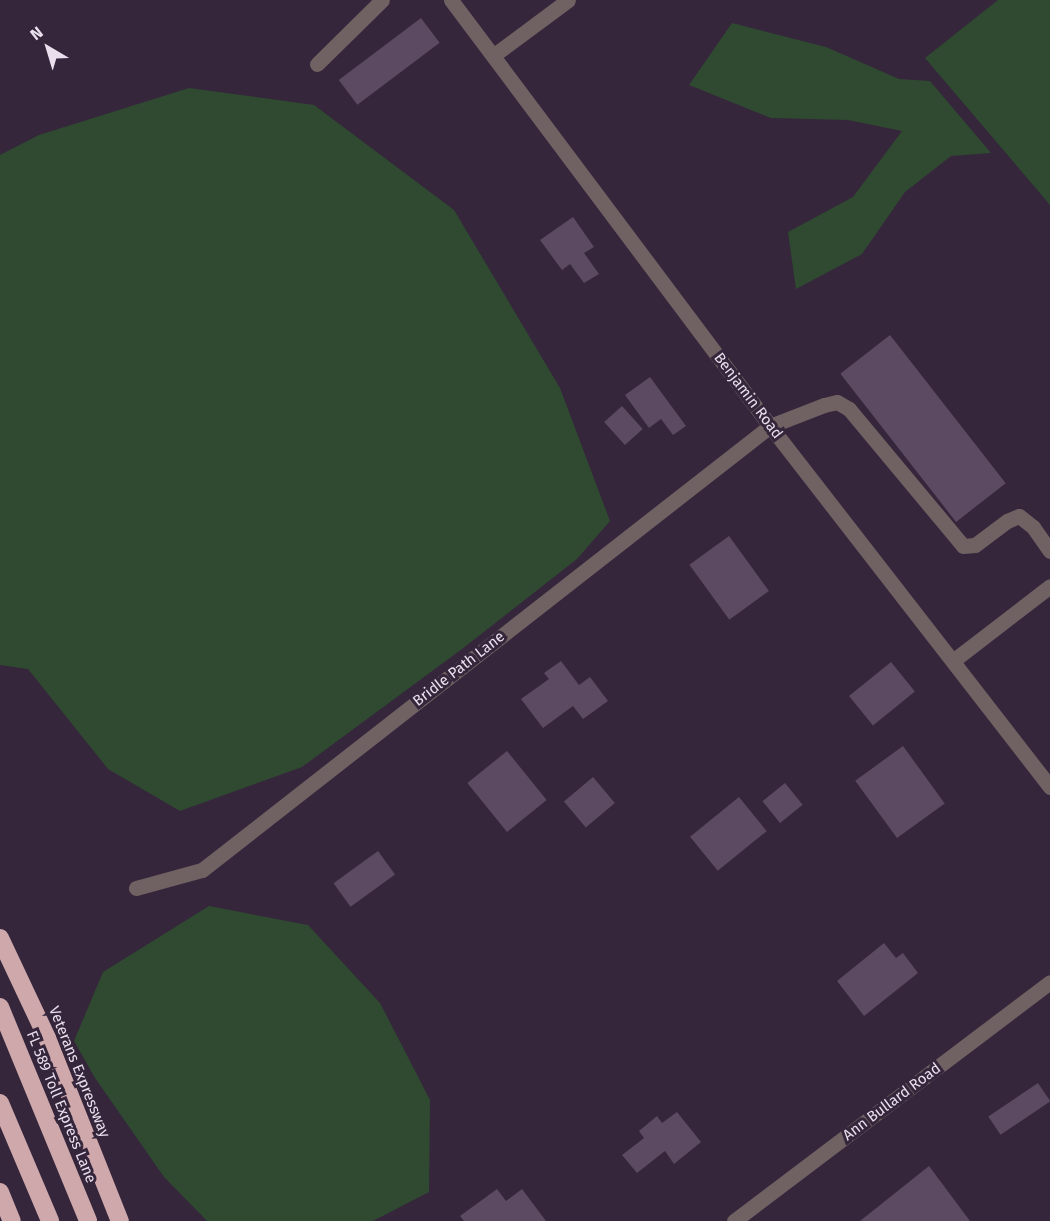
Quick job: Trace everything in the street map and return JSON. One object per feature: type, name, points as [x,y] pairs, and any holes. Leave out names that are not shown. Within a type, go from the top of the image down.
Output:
[{"type":"highway","name":"Veterans Expressway","points":[[0,938],[47,1038],[120,1221]]},
{"type":"highway","name":"FL 589 Toll Express Lane","points":[[0,1007],[88,1221]]},
{"type":"highway","points":[[0,1103],[50,1221]]},
{"type":"highway","points":[[0,1192],[12,1221]]},
{"type":"street","name":"Benjamin Road","points":[[451,0],[770,426],[954,660],[1050,787]]},
{"type":"street","points":[[494,56],[568,0]]},
{"type":"street","points":[[318,64],[372,3]]},
{"type":"street","name":"Bridle Path Lane","points":[[136,888],[202,870],[770,426],[837,402],[849,409],[963,546],[975,545],[1007,521],[1019,516],[1033,527],[1050,551]]},
{"type":"street","points":[[954,660],[1050,586]]},
{"type":"street","name":"Ann Bullard Road","points":[[734,1221],[1050,982]]},
{"type":"green space","points":[[998,0],[1050,0],[1050,205],[925,58]]},
{"type":"green space","points":[[732,23],[826,47],[899,79],[930,81],[991,153],[951,156],[905,192],[862,254],[796,289],[788,232],[853,197],[902,131],[848,120],[771,118],[689,85]]},
{"type":"green space","points":[[189,88],[314,105],[454,210],[560,388],[610,521],[577,559],[462,649],[302,767],[180,811],[108,769],[28,669],[0,665],[0,155],[39,135]]},
{"type":"green space","points":[[209,906],[308,925],[380,1003],[430,1100],[429,1192],[373,1221],[207,1221],[164,1177],[95,1078],[74,1041],[103,972]]},
{"type":"building","points":[[421,18],[440,43],[357,105],[339,80]]},
{"type":"building","points":[[573,217],[594,247],[584,253],[599,274],[584,283],[570,264],[562,270],[540,240]]},
{"type":"building","points":[[890,335],[1006,483],[956,522],[840,374]]},
{"type":"building","points":[[650,377],[686,426],[673,435],[661,419],[649,428],[625,395]]},
{"type":"building","points":[[622,406],[643,429],[625,445],[604,422]]},
{"type":"building","points":[[729,536],[769,591],[729,620],[689,565]]},
{"type":"building","points":[[561,661],[579,685],[590,677],[608,701],[583,719],[573,706],[543,728],[521,699],[549,679],[544,673]]},
{"type":"building","points":[[891,662],[915,692],[873,726],[849,696]]},
{"type":"building","points":[[903,746],[945,803],[897,838],[855,781]]},
{"type":"building","points":[[507,751],[547,800],[507,832],[467,783]]},
{"type":"building","points":[[593,777],[615,803],[586,827],[564,801]]},
{"type":"building","points":[[785,783],[803,805],[780,823],[762,801]]},
{"type":"building","points":[[739,797],[767,831],[718,871],[690,837]]},
{"type":"building","points":[[378,851],[395,874],[351,907],[334,883]]},
{"type":"building","points":[[884,943],[896,958],[903,953],[918,973],[864,1016],[837,981]]},
{"type":"building","points":[[1038,1083],[1050,1101],[1001,1135],[988,1117]]},
{"type":"building","points":[[677,1112],[701,1142],[674,1164],[665,1151],[637,1173],[622,1155],[644,1138],[639,1131],[657,1116],[662,1123]]},
{"type":"building","points":[[929,1166],[970,1221],[860,1221]]},
{"type":"building","points":[[497,1189],[506,1201],[522,1189],[546,1221],[464,1221],[460,1216]]}]
